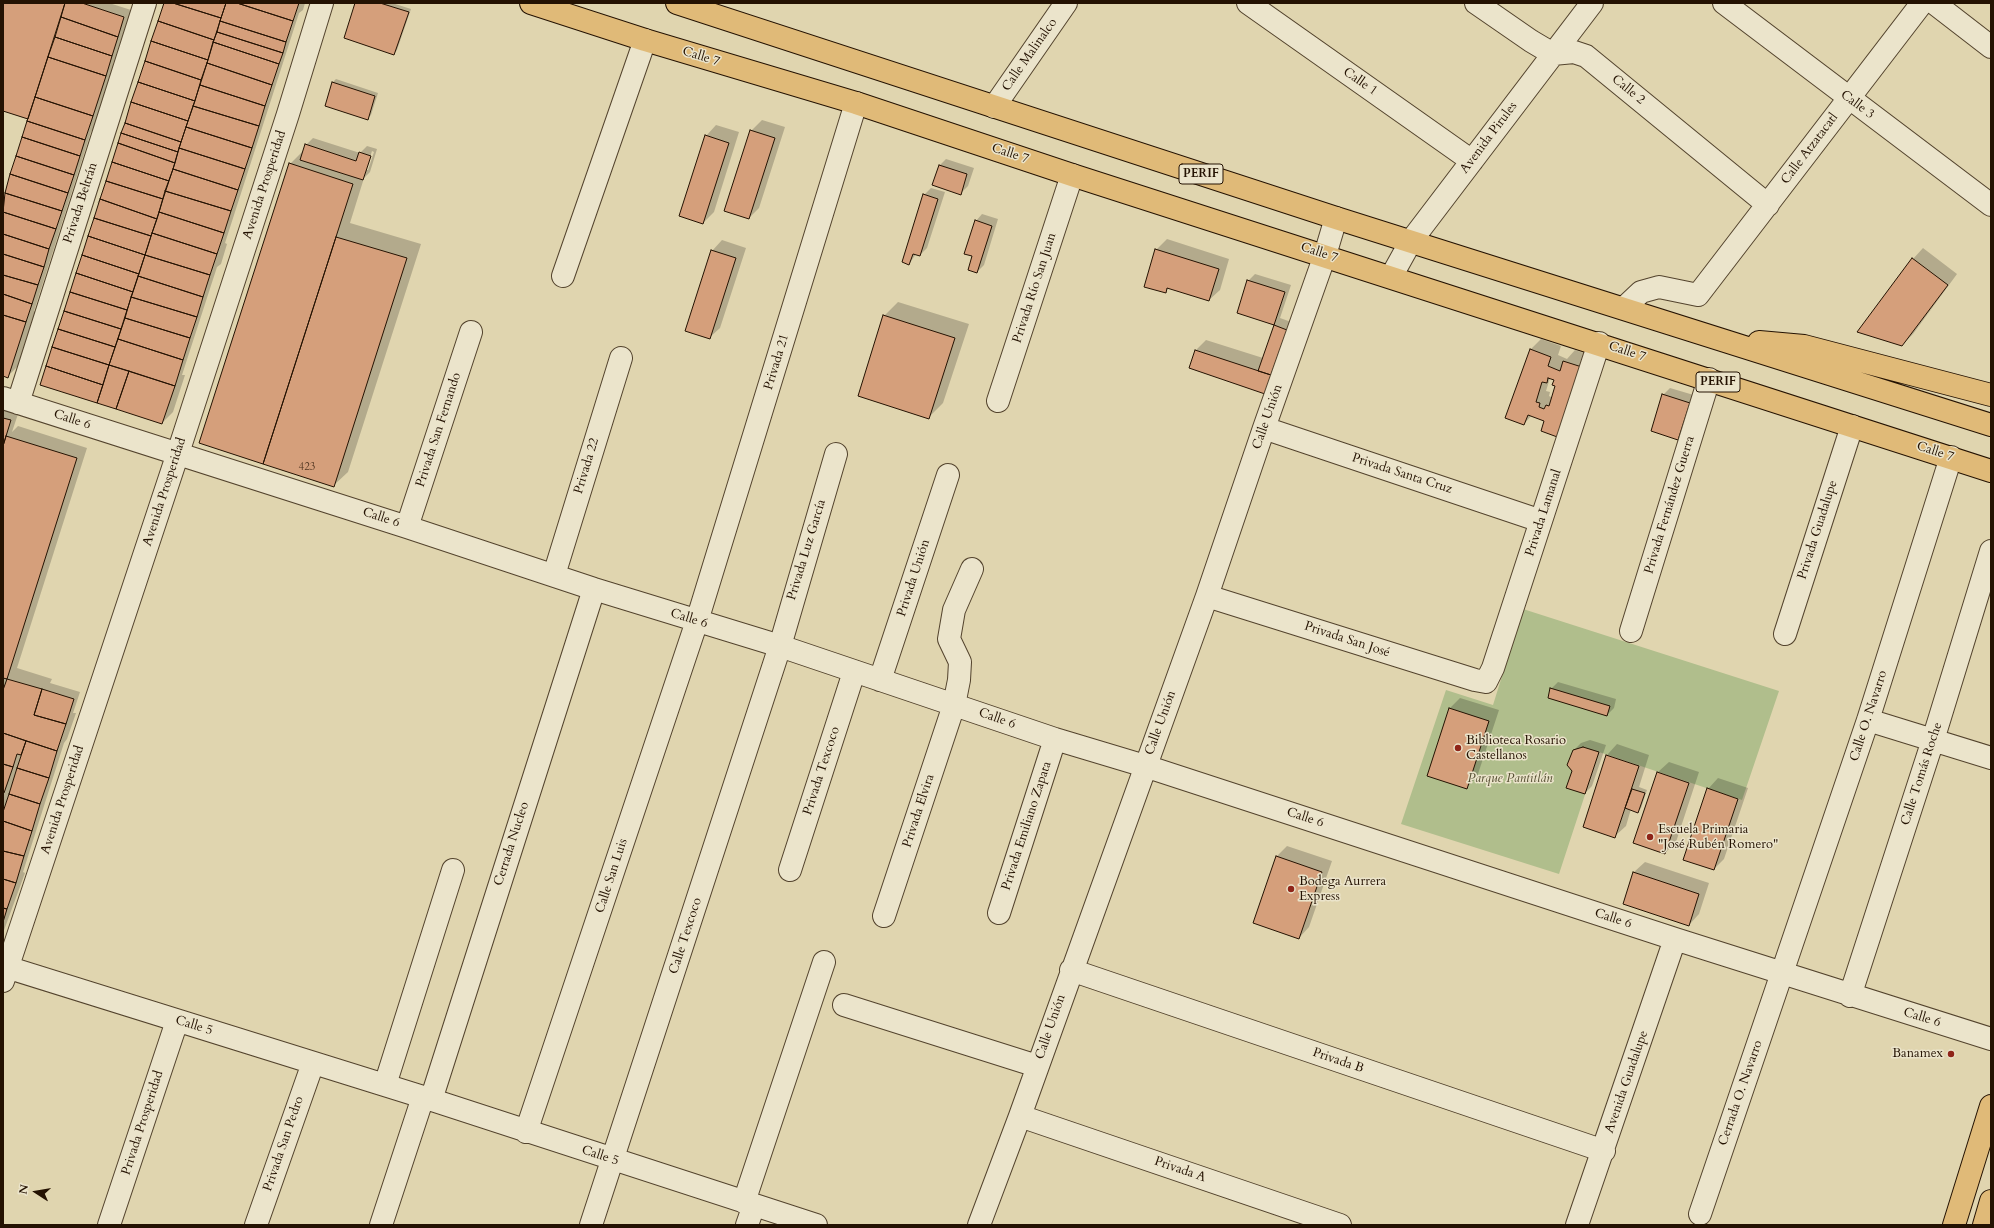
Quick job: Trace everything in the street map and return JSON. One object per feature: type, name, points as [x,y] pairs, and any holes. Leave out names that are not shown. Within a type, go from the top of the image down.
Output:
[{"type":"main road","name":"Calle 7","points":[[531,3],[645,40],[856,103],[1852,426],[1952,457],[1991,471]]},
{"type":"main road","name":"PERIF","points":[[677,3],[1336,218],[1991,425]]},
{"type":"main road","points":[[1726,341],[1804,346],[1991,395]]},
{"type":"main road","points":[[1954,1225],[1991,1106]]},
{"type":"main road","points":[[1984,1225],[1991,1201]]},
{"type":"street","name":"Privada Beltrán","points":[[10,400],[145,3]]},
{"type":"street","name":"Avenida Prosperidad","points":[[4,972],[178,453],[288,114],[322,3]]},
{"type":"street","name":"Calle Malinalco","points":[[994,107],[1066,3]]},
{"type":"street","name":"Calle 1","points":[[1248,3],[1472,161]]},
{"type":"street","points":[[1476,3],[1531,41],[1553,54]]},
{"type":"street","name":"Avenida Pirules","points":[[1391,277],[1411,241],[1592,3]]},
{"type":"street","name":"Calle 3","points":[[1724,3],[1991,205]]},
{"type":"street","name":"Calle Atzatacatl","points":[[1624,308],[1641,292],[1659,286],[1698,295],[1922,3]]},
{"type":"street","points":[[1934,3],[1991,47]]},
{"type":"street","points":[[563,276],[645,40]]},
{"type":"street","name":"Calle 2","points":[[1553,54],[1574,52],[1586,56],[1768,204]]},
{"type":"street","name":"Privada 21","points":[[697,621],[856,103]]},
{"type":"street","name":"Privada Río San Juan","points":[[998,401],[1072,174]]},
{"type":"street","name":"Calle Unión","points":[[979,1225],[1020,1116],[1071,970],[1207,596],[1325,255],[1336,218]]},
{"type":"street","name":"Privada San Fernando","points":[[407,527],[471,332]]},
{"type":"street","name":"Privada Lamanal","points":[[1486,682],[1493,668],[1599,343]]},
{"type":"street","name":"Privada 22","points":[[554,575],[621,358]]},
{"type":"street","name":"Privada Fernández Guerra","points":[[1631,631],[1709,379]]},
{"type":"street","name":"Calle 6","points":[[10,400],[407,527],[594,589],[780,646],[1055,739],[1145,766],[1675,940],[1991,1039]]},
{"type":"street","name":"Privada Guadalupe","points":[[1785,634],[1852,426]]},
{"type":"street","name":"Privada Santa Cruz","points":[[1264,428],[1541,521]]},
{"type":"street","name":"Privada Luz García","points":[[780,646],[836,454]]},
{"type":"street","name":"Calle O. Navarro","points":[[1782,973],[1868,720],[1952,457]]},
{"type":"street","name":"Privada Unión","points":[[880,680],[948,475]]},
{"type":"street","name":"Calle Tomás Roche","points":[[1850,996],[1933,740],[1991,551]]},
{"type":"street","name":"Privada Elvira","points":[[884,916],[954,705],[959,680],[960,662],[949,639],[954,610],[972,569]]},
{"type":"street","name":"Cerrada Nucleo","points":[[381,1225],[427,1098],[594,589]]},
{"type":"street","name":"Privada San José","points":[[1207,596],[1475,680],[1486,682]]},
{"type":"street","name":"Calle San Luis","points":[[526,1132],[697,621]]},
{"type":"street","name":"Calle Texcoco","points":[[591,1225],[780,646]]},
{"type":"street","name":"Privada Texcoco","points":[[790,870],[854,672]]},
{"type":"street","points":[[1868,720],[1991,758]]},
{"type":"street","name":"Privada Emiliano Zapata","points":[[999,913],[1055,739]]},
{"type":"street","points":[[385,1085],[453,870]]},
{"type":"street","name":"Avenida Guadalupe","points":[[1577,1225],[1604,1151],[1675,940]]},
{"type":"street","points":[[748,1211],[824,962]]},
{"type":"street","name":"Privada B","points":[[1071,970],[1604,1151]]},
{"type":"street","name":"Calle 5","points":[[4,972],[177,1021],[427,1098],[613,1160],[748,1211],[803,1223]]},
{"type":"street","name":"Cerrada O. Navarro","points":[[1700,1214],[1782,973]]},
{"type":"street","points":[[844,1005],[1038,1066]]},
{"type":"street","name":"Privada Prosperidad","points":[[109,1225],[177,1021]]},
{"type":"street","name":"Privada San Pedro","points":[[256,1225],[313,1063]]},
{"type":"street","name":"Privada A","points":[[1020,1116],[1340,1225]]},
{"type":"green space","name":"Parque Pantitlán","points":[[1523,609],[1779,691],[1742,800],[1599,752],[1559,874],[1401,824],[1446,690],[1493,705]]},
{"type":"building","points":[[3,3],[65,3],[28,119],[3,111]]},
{"type":"building","points":[[65,3],[82,3],[124,17],[118,37],[61,17]]},
{"type":"building","points":[[164,3],[173,3],[221,18],[214,40],[158,21]]},
{"type":"building","points":[[173,3],[226,3],[221,18]]},
{"type":"building","points":[[226,3],[237,3],[293,21],[286,42],[220,21]]},
{"type":"building","points":[[237,3],[299,3],[293,21]]},
{"type":"building","points":[[355,3],[380,3],[409,12],[394,55],[344,38]]},
{"type":"building","points":[[61,17],[118,37],[112,56],[55,37]]},
{"type":"building","points":[[158,21],[214,40],[208,60],[151,41]]},
{"type":"building","points":[[220,21],[286,42],[283,53],[217,32]]},
{"type":"building","points":[[217,32],[283,53],[279,64],[213,42]]},
{"type":"building","points":[[55,37],[112,56],[106,76],[48,57]]},
{"type":"building","points":[[151,41],[208,60],[201,80],[145,61]]},
{"type":"building","points":[[213,42],[279,64],[272,85],[207,63]]},
{"type":"building","points":[[48,57],[106,76],[93,116],[35,97]]},
{"type":"building","points":[[145,61],[201,80],[195,101],[138,82]]},
{"type":"building","points":[[207,63],[272,85],[265,106],[200,85]]},
{"type":"building","points":[[138,82],[195,101],[188,121],[131,102]]},
{"type":"building","points":[[332,82],[375,96],[368,120],[325,106]]},
{"type":"building","points":[[200,85],[265,106],[259,126],[193,106]]},
{"type":"building","points":[[35,97],[93,116],[85,140],[27,121]]},
{"type":"building","points":[[131,102],[188,121],[181,142],[125,123]]},
{"type":"building","points":[[193,106],[259,126],[252,148],[186,127]]},
{"type":"building","points":[[27,121],[85,140],[80,156],[22,137]]},
{"type":"building","points":[[125,123],[181,142],[178,152],[121,133]]},
{"type":"building","points":[[186,127],[252,148],[245,169],[179,148]]},
{"type":"building","points":[[750,130],[775,138],[749,219],[724,211]]},
{"type":"building","points":[[121,133],[178,152],[175,163],[118,143]]},
{"type":"building","points":[[705,135],[729,143],[703,224],[679,216]]},
{"type":"building","points":[[22,137],[80,156],[74,175],[16,156]]},
{"type":"building","points":[[118,143],[175,163],[169,181],[112,162]]},
{"type":"building","points":[[305,144],[356,161],[359,152],[371,156],[363,180],[300,160]]},
{"type":"building","points":[[179,148],[245,169],[238,190],[173,169]]},
{"type":"building","points":[[16,156],[74,175],[68,193],[10,174]]},
{"type":"building","points":[[112,162],[169,181],[163,199],[106,181]]},
{"type":"building","points":[[289,163],[353,184],[263,464],[199,443]]},
{"type":"building","points":[[939,165],[967,174],[961,195],[932,185]]},
{"type":"building","points":[[173,169],[238,190],[231,211],[165,191]]},
{"type":"building","points":[[10,174],[68,193],[62,211],[5,193]]},
{"type":"building","points":[[106,181],[163,199],[157,219],[100,199]]},
{"type":"building","points":[[165,191],[231,211],[224,233],[159,212]]},
{"type":"building","points":[[5,193],[62,211],[56,229],[3,212]]},
{"type":"building","points":[[923,194],[938,199],[920,256],[913,254],[909,265],[902,262]]},
{"type":"building","points":[[100,199],[157,219],[151,236],[94,218]]},
{"type":"building","points":[[3,212],[56,229],[49,249],[3,234]]},
{"type":"building","points":[[159,212],[224,233],[217,254],[152,233]]},
{"type":"building","points":[[94,218],[151,236],[145,255],[88,236]]},
{"type":"building","points":[[975,220],[992,226],[977,273],[968,270],[972,256],[964,254]]},
{"type":"building","points":[[152,233],[217,254],[210,275],[145,255]]},
{"type":"building","points":[[3,234],[49,249],[44,267],[3,254]]},
{"type":"building","points":[[88,236],[145,255],[139,274],[82,255]]},
{"type":"building","points":[[336,237],[407,258],[334,487],[263,464]]},
{"type":"building","points":[[1155,249],[1219,269],[1209,301],[1167,288],[1166,293],[1144,287]]},
{"type":"building","points":[[711,250],[736,258],[710,339],[685,331]]},
{"type":"building","points":[[3,254],[44,267],[38,285],[3,275]]},
{"type":"building","points":[[82,255],[139,274],[133,292],[76,273]]},
{"type":"building","points":[[145,255],[210,275],[203,297],[138,276]]},
{"type":"building","points":[[1912,258],[1948,285],[1902,346],[1857,332]]},
{"type":"building","points":[[76,273],[133,292],[127,310],[70,292]]},
{"type":"building","points":[[3,275],[38,285],[32,304],[3,294]]},
{"type":"building","points":[[138,276],[203,297],[197,317],[131,297]]},
{"type":"building","points":[[1247,280],[1285,292],[1274,325],[1237,313]]},
{"type":"building","points":[[70,292],[127,310],[121,329],[64,311]]},
{"type":"building","points":[[3,294],[32,304],[26,322],[3,315]]},
{"type":"building","points":[[131,297],[197,317],[190,338],[125,318]]},
{"type":"building","points":[[64,311],[121,329],[115,347],[58,329]]},
{"type":"building","points":[[3,315],[26,322],[8,378],[3,376]]},
{"type":"building","points":[[883,315],[955,338],[929,419],[858,396]]},
{"type":"building","points":[[125,318],[190,338],[183,360],[118,339]]},
{"type":"building","points":[[1274,325],[1287,330],[1271,375],[1258,371]]},
{"type":"building","points":[[58,329],[115,347],[109,365],[52,347]]},
{"type":"building","points":[[118,339],[183,360],[175,386],[109,365]]},
{"type":"building","points":[[52,347],[109,365],[103,385],[46,366]]},
{"type":"building","points":[[1530,349],[1551,357],[1548,366],[1560,371],[1563,361],[1585,368],[1560,438],[1541,431],[1544,421],[1528,415],[1524,425],[1505,418]],"holes":[[[1548,378],[1554,380],[1552,385],[1555,386],[1549,406],[1546,405],[1544,409],[1539,407],[1540,403],[1536,402],[1542,382],[1547,383]]]},
{"type":"building","points":[[1195,350],[1271,375],[1265,394],[1189,368]]},
{"type":"building","points":[[109,365],[129,371],[116,409],[97,403]]},
{"type":"building","points":[[46,366],[103,385],[97,403],[40,385]]},
{"type":"building","points":[[129,371],[175,386],[162,424],[116,409]]},
{"type":"building","points":[[1662,394],[1690,403],[1678,440],[1651,431]]},
{"type":"building","points":[[3,418],[11,420],[3,446]]},
{"type":"building","points":[[6,436],[77,458],[7,679],[3,678],[3,446]]},
{"type":"building","points":[[7,679],[42,689],[34,715],[66,724],[57,751],[3,733],[3,690]]},
{"type":"building","points":[[1550,688],[1610,706],[1607,716],[1548,698]]},
{"type":"building","points":[[42,689],[74,699],[66,724],[34,715]]},
{"type":"building","name":"Biblioteca Rosario Castellanos","points":[[1449,708],[1489,721],[1467,789],[1427,776]]},
{"type":"building","points":[[3,733],[26,741],[21,755],[17,754],[13,767],[3,764]]},
{"type":"building","points":[[26,741],[57,751],[49,778],[17,768]]},
{"type":"building","points":[[1583,747],[1599,752],[1585,794],[1566,788],[1572,771],[1567,765],[1573,750]]},
{"type":"building","points":[[1606,755],[1639,766],[1615,838],[1583,827]]},
{"type":"building","points":[[3,764],[13,767],[4,793],[3,793]]},
{"type":"building","points":[[17,768],[49,778],[40,804],[9,794]]},
{"type":"building","points":[[1657,772],[1689,783],[1665,854],[1633,843]]},
{"type":"building","points":[[1707,788],[1738,799],[1714,870],[1683,860]]},
{"type":"building","points":[[1632,789],[1645,793],[1638,813],[1625,808]]},
{"type":"building","points":[[9,794],[40,804],[32,831],[3,821],[3,812]]},
{"type":"building","points":[[3,821],[32,831],[24,856],[3,851]]},
{"type":"building","points":[[3,851],[24,856],[16,883],[3,879]]},
{"type":"building","points":[[1276,856],[1322,872],[1299,939],[1253,923]]},
{"type":"building","points":[[1633,872],[1699,894],[1689,926],[1623,904]]},
{"type":"building","points":[[3,879],[16,883],[7,909],[3,908]]},
{"type":"building","points":[[3,908],[7,909],[3,922]]},
{"type":"place","name":"Biblioteca Rosario Castellanos","points":[[1458,748]]},
{"type":"place","name":"Escuela Primaria \"José Rubén Romero\"","points":[[1650,837]]},
{"type":"place","name":"Bodega Aurrera Express","points":[[1291,889]]},
{"type":"place","name":"Banamex","points":[[1951,1054]]}]
